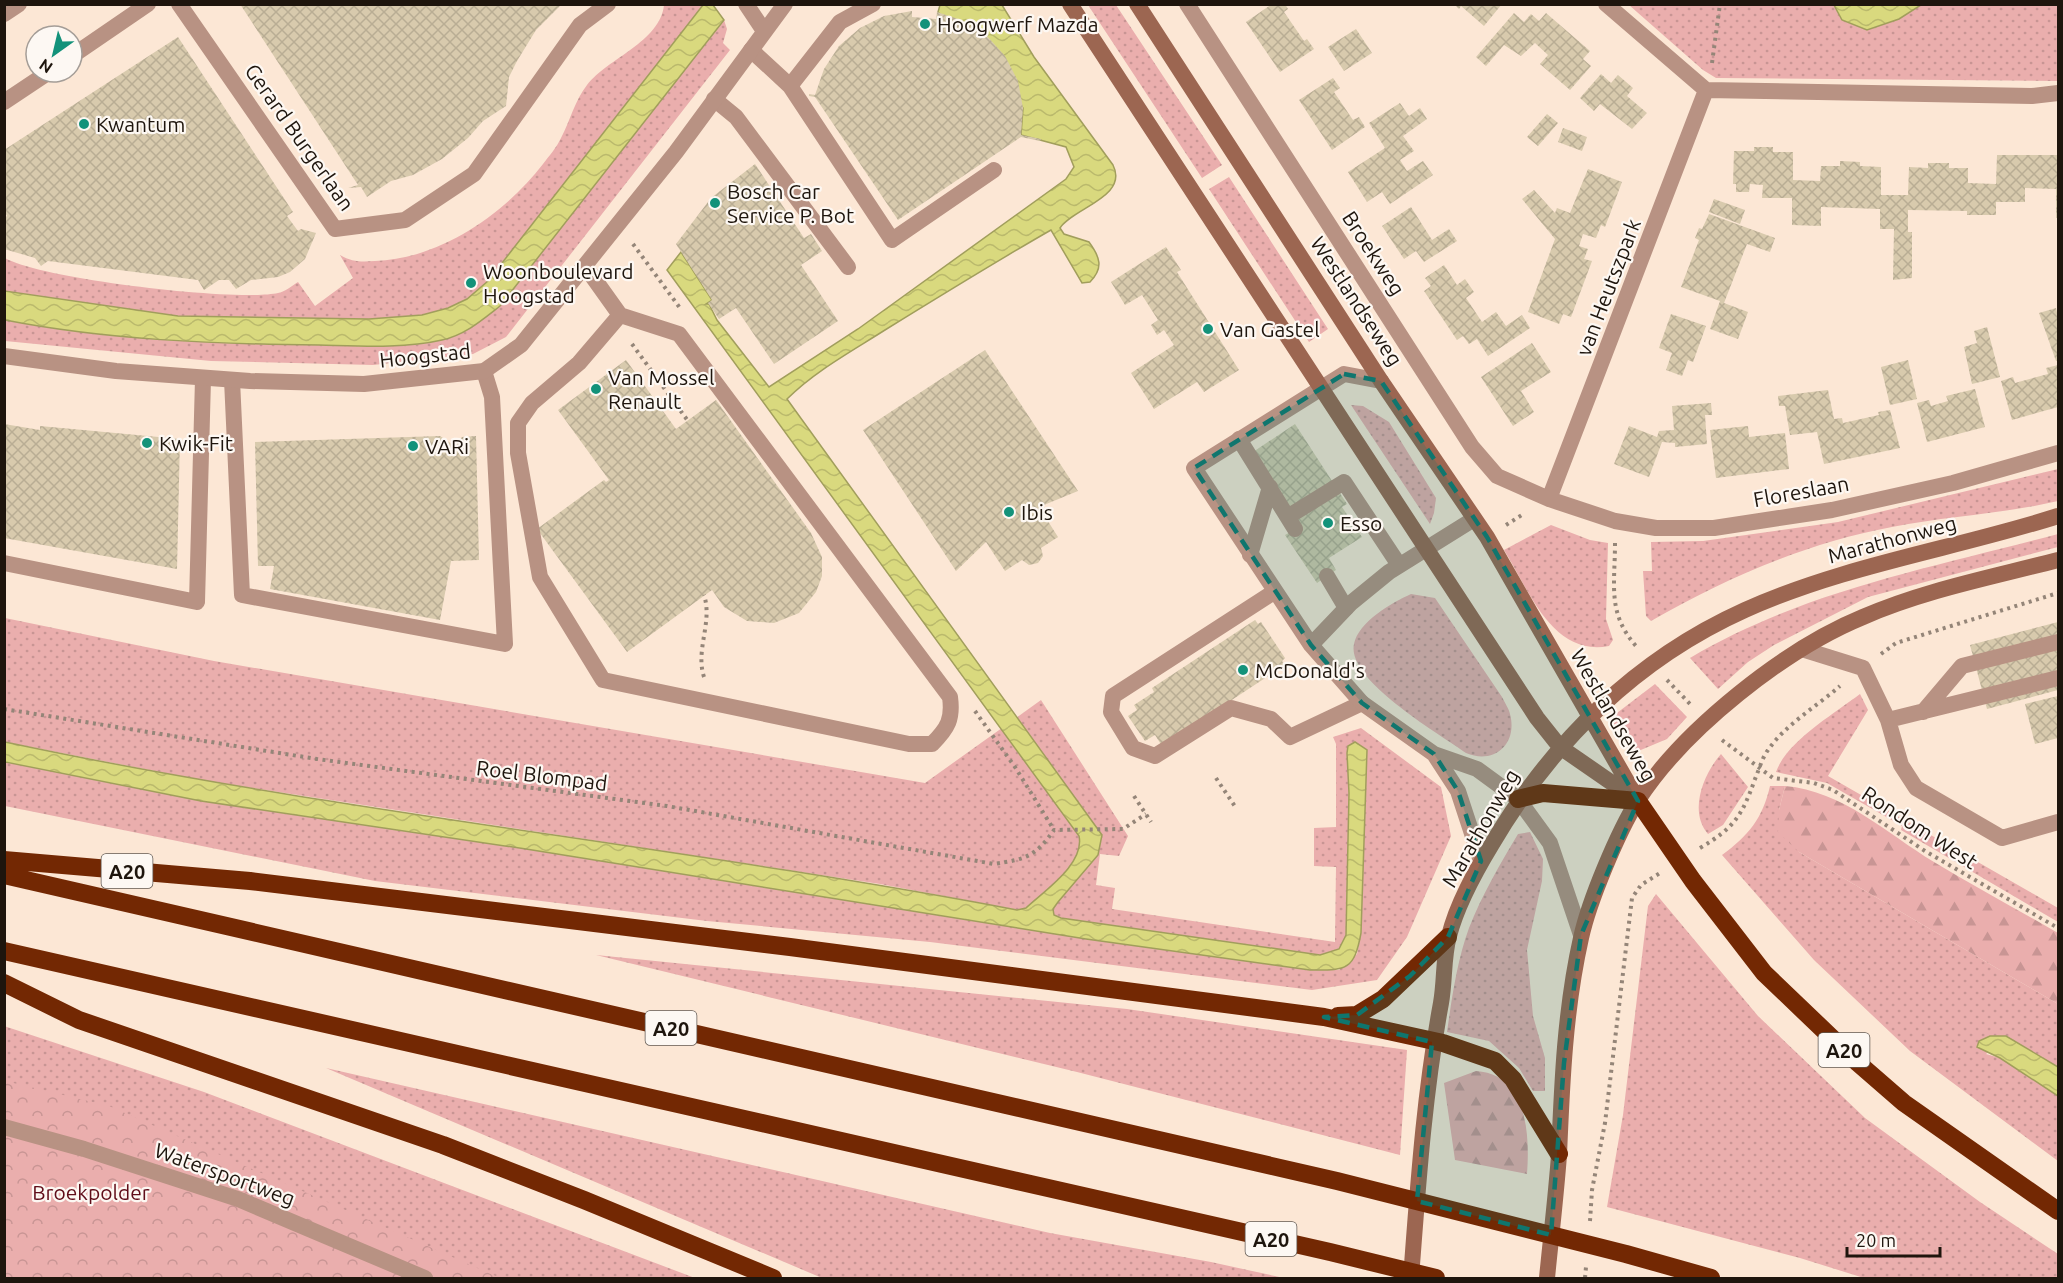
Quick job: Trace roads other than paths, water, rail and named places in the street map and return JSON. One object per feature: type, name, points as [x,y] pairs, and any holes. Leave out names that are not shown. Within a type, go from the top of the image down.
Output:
[{"type":"highway","points":[[1518,799],[1543,793],[1638,801]]},
{"type":"highway","name":"A20","points":[[1638,801],[1764,973],[1858,1063],[1904,1103],[2058,1211]]},
{"type":"highway","name":"A20","points":[[4,860],[250,881],[766,945],[1324,1017],[1432,1042]]},
{"type":"highway","name":"A20","points":[[4,876],[1337,1181],[1626,1254],[1711,1278]]},
{"type":"highway","points":[[1324,1017],[1357,1015],[1383,999],[1448,937]]},
{"type":"highway","name":"A20","points":[[4,951],[1436,1278]]},
{"type":"highway","points":[[4,983],[79,1020],[443,1145],[773,1278]]},
{"type":"highway","points":[[1432,1042],[1472,1051],[1495,1061],[1513,1079],[1558,1154]]},
{"type":"main road","name":"Westlandseweg","points":[[1070,4],[1537,718],[1560,747],[1638,801]]},
{"type":"main road","name":"Westlandseweg","points":[[1137,4],[1381,381],[1474,519],[1502,564],[1587,717],[1638,801]]},
{"type":"main road","name":"Marathonweg","points":[[1411,1278],[1432,1042],[1441,1002],[1448,937],[1481,861],[1518,799],[1560,747],[1587,717],[1650,663],[1744,610],[1833,577],[2058,516]]},
{"type":"main road","points":[[1547,1278],[1569,1012],[1581,935],[1608,862],[1638,801],[1667,763],[1706,723],[1746,689],[1802,649],[1862,617],[1911,600],[2058,560]]},
{"type":"street","points":[[4,14],[19,4]]},
{"type":"street","points":[[84,48],[148,4]]},
{"type":"street","name":"Gerard Burgerlaan","points":[[179,4],[335,229],[405,220],[474,174],[580,25],[608,4]]},
{"type":"street","points":[[746,4],[764,31]]},
{"type":"street","name":"Hoogstad","points":[[4,356],[116,371],[232,380],[364,384],[484,371],[521,345],[585,266],[785,4]]},
{"type":"street","points":[[790,86],[840,22],[873,4]]},
{"type":"street","name":"Broekweg","points":[[1187,4],[1473,447],[1497,476],[1549,499]]},
{"type":"street","points":[[1606,4],[1706,90],[2032,96],[2058,93]]},
{"type":"street","points":[[751,50],[790,86],[892,240],[994,170]]},
{"type":"street","points":[[4,102],[31,84]]},
{"type":"street","name":"van Heutszpark","points":[[1549,499],[1706,90]]},
{"type":"street","points":[[714,99],[736,117],[849,267]]},
{"type":"street","points":[[585,266],[620,315],[679,334],[950,697],[952,713],[948,727],[932,744],[909,744],[603,680],[540,577],[518,453],[518,423],[532,403],[579,363],[620,315]]},
{"type":"street","points":[[232,380],[242,595],[505,644],[492,397],[484,371]]},
{"type":"street","points":[[1381,381],[1344,374],[1194,468],[1311,645],[1362,704],[1434,754],[1477,769],[1518,799],[1550,843],[1581,935]]},
{"type":"street","points":[[4,563],[197,602],[203,379]]},
{"type":"street","points":[[1239,439],[1292,523],[1344,482],[1399,565]]},
{"type":"street","name":"Floreslaan","points":[[1549,499],[1615,521],[1656,528],[1714,528],[1832,510],[1953,483],[2058,453]]},
{"type":"street","points":[[1250,555],[1270,487]]},
{"type":"street","points":[[1311,645],[1346,608],[1399,565],[1474,519]]},
{"type":"street","points":[[1327,576],[1346,608]]},
{"type":"street","points":[[1274,592],[1113,696],[1111,712],[1133,748],[1155,756],[1231,708],[1271,719],[1290,737],[1362,704]]},
{"type":"street","points":[[1923,712],[1962,666],[2058,642]]},
{"type":"street","points":[[1802,649],[1863,668],[1888,720],[1901,765],[1916,788],[2002,838],[2058,822]]},
{"type":"street","points":[[1888,720],[2058,678]]},
{"type":"street","points":[[1434,754],[1458,790],[1481,861]]},
{"type":"street","name":"Watersportweg","points":[[4,1127],[84,1149],[238,1199],[425,1278]]},
{"type":"water","points":[[1834,4],[1921,5],[1899,19],[1867,30],[1842,20]]},
{"type":"water","points":[[703,5],[713,5],[724,20],[500,306],[458,335],[427,343],[396,346],[240,343],[161,340],[43,327],[5,320],[5,291],[178,316],[369,319],[422,315],[448,308],[467,299],[488,281]]},
{"type":"water","points":[[940,5],[1002,5],[1034,57],[1113,165],[1116,176],[1107,194],[1076,214],[1060,228],[1064,234],[1089,242],[1098,258],[1099,267],[1090,282],[1082,283],[1051,230],[822,370],[787,399],[1102,835],[1098,855],[1058,902],[1053,909],[1054,915],[1061,918],[1320,955],[1339,949],[1346,935],[1349,793],[1347,753],[1348,746],[1355,742],[1367,750],[1361,933],[1351,962],[1340,969],[1310,970],[1086,939],[526,849],[201,801],[5,762],[5,742],[257,789],[891,887],[1017,910],[1026,908],[1070,867],[1076,857],[1079,836],[667,270],[681,252],[712,300],[706,304],[709,304],[717,320],[769,387],[858,329],[1066,179],[1074,167],[1066,147],[1021,135],[1023,108],[938,12]]},
{"type":"water","points":[[1990,1036],[2006,1036],[2058,1067],[2058,1096],[2000,1058],[1977,1047],[1979,1041]]},
{"type":"place","name":"Hoogwerf Mazda","points":[[925,24]]},
{"type":"place","name":"Kwantum","points":[[84,124]]},
{"type":"place","name":"Bosch Car Service P. Bot","points":[[715,203]]},
{"type":"place","name":"Woonboulevard Hoogstad","points":[[471,283]]},
{"type":"place","name":"Van Gastel","points":[[1208,329]]},
{"type":"place","name":"Van Mossel Renault","points":[[596,389]]},
{"type":"place","name":"Kwik-Fit","points":[[147,443]]},
{"type":"place","name":"VARi","points":[[413,446]]},
{"type":"place","name":"Ibis","points":[[1009,512]]},
{"type":"place","name":"Esso","points":[[1328,523]]},
{"type":"place","name":"McDonald's","points":[[1243,670]]},
{"type":"park label","name":"Broekpolder","points":[[91,1192]]}]
